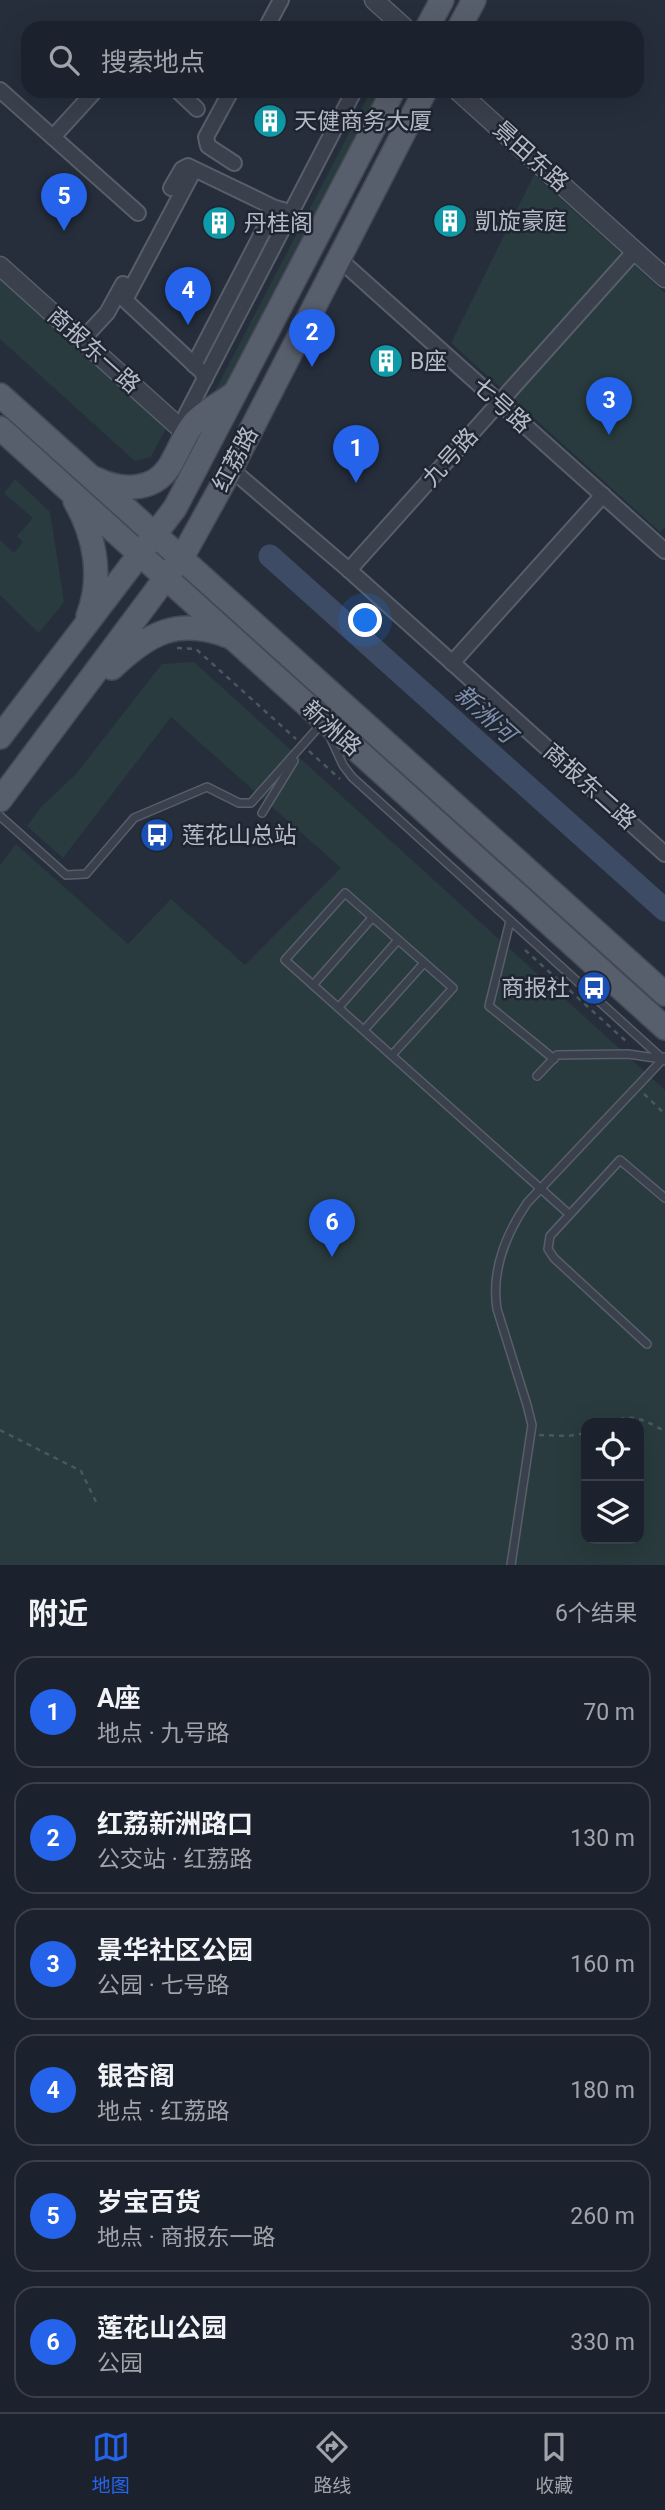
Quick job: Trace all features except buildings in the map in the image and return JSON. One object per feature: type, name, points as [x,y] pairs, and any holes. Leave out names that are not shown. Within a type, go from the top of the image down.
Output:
[{"type":"main road","points":[[429,21],[442,0]]},
{"type":"main road","points":[[463,21],[474,0]]},
{"type":"main road","name":"红荔路","points":[[0,737],[140,555],[185,491],[389,98]]},
{"type":"main road","name":"红荔路","points":[[0,800],[180,558],[231,468],[421,98]]},
{"type":"main road","points":[[85,472],[114,486],[129,488],[144,486],[158,479],[168,469],[189,424],[237,391]]},
{"type":"main road","name":"新洲路","points":[[0,395],[665,994]]},
{"type":"main road","name":"新洲路","points":[[0,428],[665,1028]]},
{"type":"main road","points":[[62,485],[85,520],[95,558],[94,591],[81,631]]},
{"type":"main road","points":[[76,701],[135,646],[160,633],[188,627],[209,629],[233,638]]},
{"type":"street","points":[[270,21],[281,0]]},
{"type":"street","points":[[364,0],[387,21]]},
{"type":"street","points":[[374,0],[390,21]]},
{"type":"street","points":[[0,90],[138,213]]},
{"type":"street","points":[[53,137],[88,98]]},
{"type":"street","points":[[185,98],[197,109]]},
{"type":"street","points":[[227,98],[206,137],[208,146],[234,163]]},
{"type":"street","points":[[189,424],[205,379],[350,98]]},
{"type":"street","name":"景田东路","points":[[466,98],[665,278]]},
{"type":"street","points":[[171,188],[182,169],[188,166],[231,191],[275,208],[285,210],[294,207]]},
{"type":"street","points":[[84,341],[125,300],[194,170]]},
{"type":"street","points":[[194,365],[275,208]]},
{"type":"street","name":"九号路","points":[[348,570],[635,251]]},
{"type":"street","name":"七号路","points":[[339,259],[664,548]]},
{"type":"street","name":"商报东一路","points":[[0,266],[84,341],[189,424]]},
{"type":"street","points":[[84,341],[107,313],[128,274]]},
{"type":"street","points":[[125,300],[202,372],[205,379]]},
{"type":"street","name":"商报东二路","points":[[231,468],[665,853]]},
{"type":"street","points":[[452,663],[603,495]]},
{"type":"lane","points":[[0,816],[66,875],[86,874],[134,818],[207,787],[239,803],[251,803],[325,721],[335,752],[352,777],[664,1059]]},
{"type":"lane","points":[[262,813],[303,745]]},
{"type":"lane","points":[[392,1055],[453,988],[345,893],[285,960],[339,1007],[392,1055],[541,1186],[569,1214]]},
{"type":"lane","points":[[313,985],[372,918]]},
{"type":"lane","points":[[510,921],[489,1006],[554,1059]]},
{"type":"lane","points":[[339,1007],[398,940]]},
{"type":"lane","points":[[364,1030],[424,963]]},
{"type":"lane","points":[[537,1076],[557,1055],[628,1054],[664,1059]]},
{"type":"lane","points":[[511,1565],[532,1434],[527,1405],[495,1297],[500,1258],[510,1231],[541,1186],[664,1059]]},
{"type":"lane","points":[[647,1344],[554,1258],[548,1249],[550,1236],[620,1160],[665,1198]]},
{"type":"path","points":[[174,649],[196,649],[344,783]]},
{"type":"path","points":[[507,933],[641,1056]]},
{"type":"path","points":[[636,1087],[665,1114]]},
{"type":"path","points":[[644,1422],[665,1432]]},
{"type":"path","points":[[0,1430],[81,1471],[97,1504]]},
{"type":"path","points":[[532,1434],[568,1436],[581,1434]]},
{"type":"shaded area","points":[[367,98],[384,98],[243,370],[215,396],[216,389]]},
{"type":"shaded area","points":[[534,175],[665,293],[665,527],[660,532],[451,343]]},
{"type":"shaded area","points":[[0,278],[166,428],[151,457],[135,461],[0,339]]},
{"type":"shaded area","points":[[15,479],[50,512],[64,602],[39,633],[0,595],[0,540],[14,553],[23,542],[17,536],[33,518],[4,493]]},
{"type":"shaded area","points":[[194,662],[665,1090],[665,1565],[0,1565],[0,865],[16,844],[128,944],[171,899],[245,965],[341,868],[171,717],[63,858],[27,826],[41,807],[76,774],[162,664]]},
{"type":"waterway","name":"新洲河","points":[[270,556],[665,910]]},
{"type":"place","name":"天健商务大厦","points":[[270,121]]},
{"type":"place","name":"凱旋豪庭","points":[[450,221]]},
{"type":"place","name":"丹桂阁","points":[[219,223]]},
{"type":"place","name":"岁宝百货","points":[[64,231]]},
{"type":"place","name":"银杏阁","points":[[188,325]]},
{"type":"place","name":"B座","points":[[386,361]]},
{"type":"place","name":"红荔新洲路口","points":[[312,367]]},
{"type":"place","name":"景华社区公园","points":[[609,435]]},
{"type":"place","name":"A座","points":[[356,483]]},
{"type":"place","name":"莲花山总站","points":[[157,835]]},
{"type":"place","name":"商报社","points":[[594,988]]},
{"type":"place","name":"莲花山公园","points":[[332,1257]]}]
